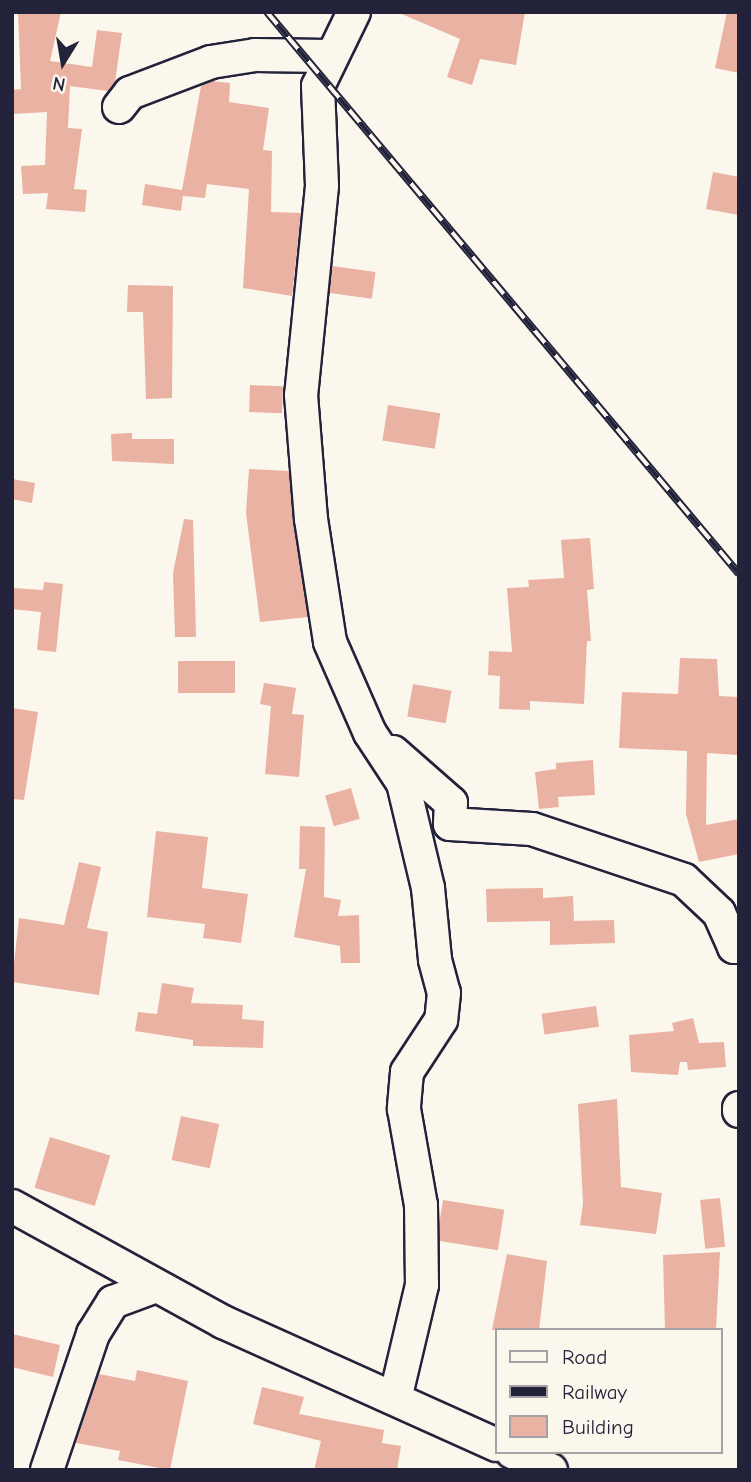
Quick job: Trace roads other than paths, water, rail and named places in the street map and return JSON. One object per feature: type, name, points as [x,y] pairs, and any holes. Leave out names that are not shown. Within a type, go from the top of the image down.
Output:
[{"type":"street","points":[[354,12],[329,56],[318,86],[322,186],[301,395],[311,519],[330,642],[370,733],[402,783],[415,822],[444,993],[441,1020],[407,1072],[404,1109],[421,1205],[422,1285],[395,1399]]},
{"type":"street","points":[[119,107],[130,93],[211,62],[254,55],[329,56]]},
{"type":"street","points":[[370,733],[451,803],[450,824],[532,829],[684,880],[719,913],[734,947],[739,947]]},
{"type":"street","points":[[12,1206],[223,1322],[496,1445]]},
{"type":"street","points":[[47,1470],[93,1334],[113,1302],[156,1286]]},
{"type":"street","points":[[516,1454],[551,1470]]},
{"type":"railway","points":[[267,12],[739,574]]}]
